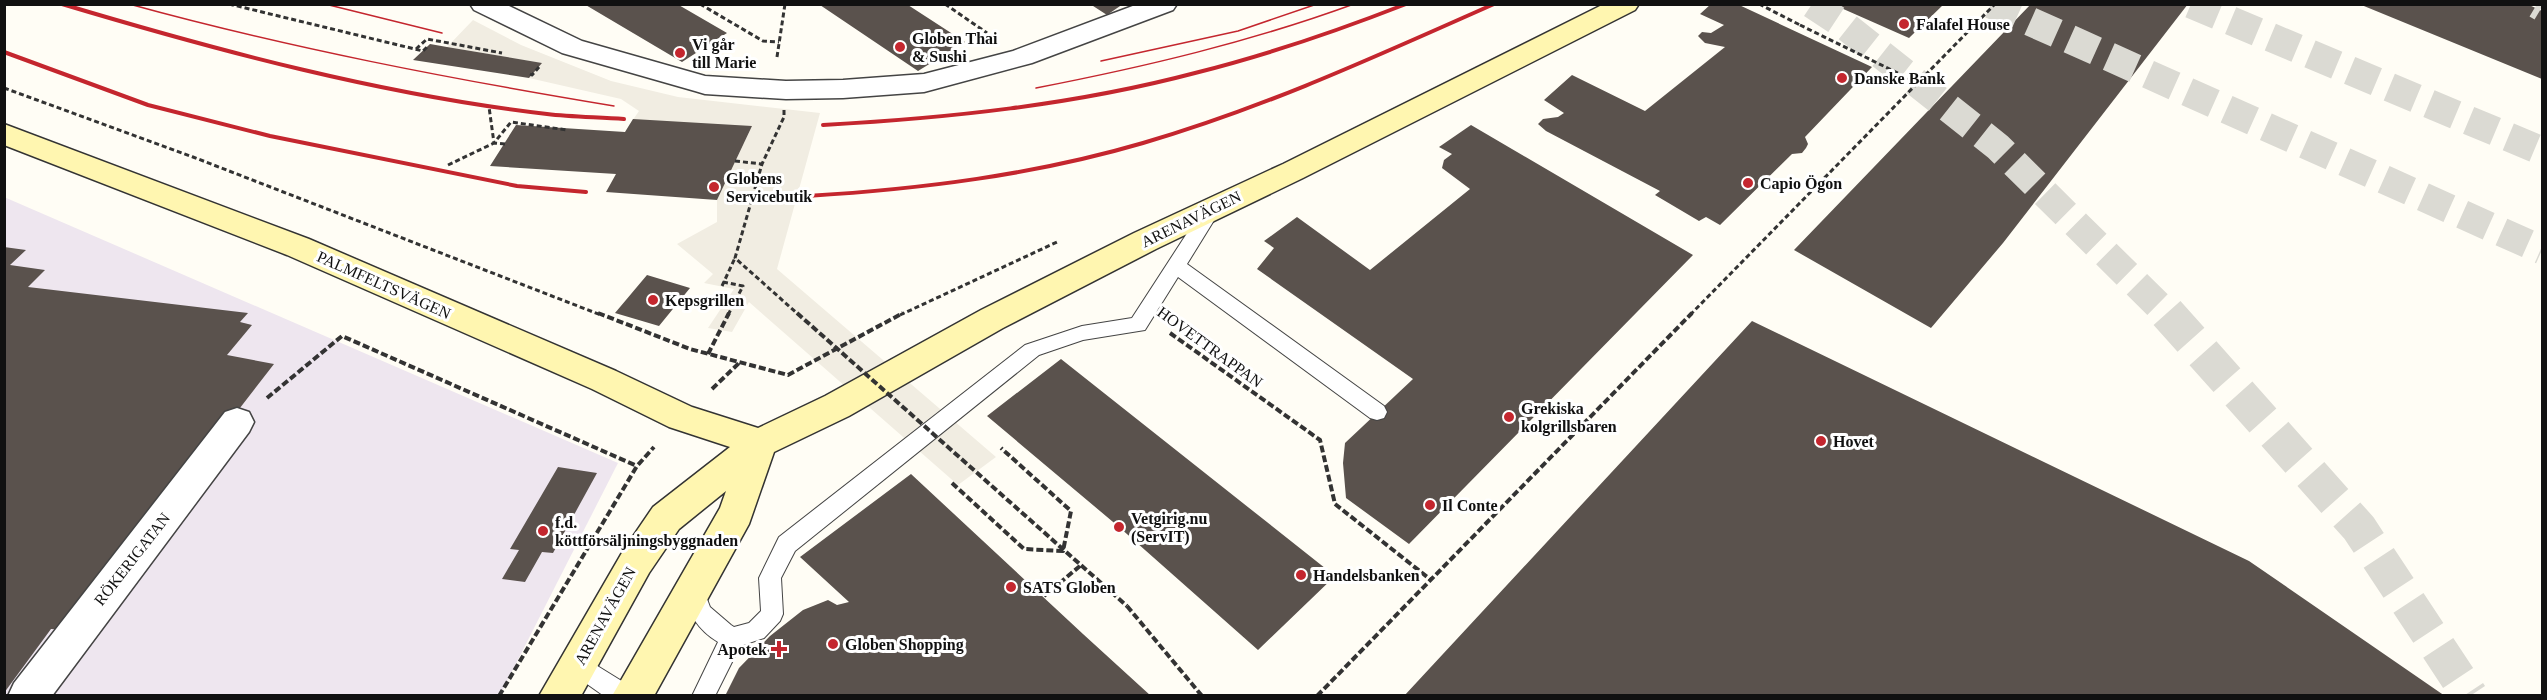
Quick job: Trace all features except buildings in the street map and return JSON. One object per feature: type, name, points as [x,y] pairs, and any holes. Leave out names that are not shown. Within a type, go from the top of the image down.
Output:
[{"type":"main road","name":"ARENAVÄGEN","points":[[569,680],[636,562],[666,518],[760,443],[837,406],[992,319],[1626,4]]},
{"type":"main road","name":"PALMFELTSVÄGEN","points":[[4,134],[298,247],[604,380],[681,417],[760,443]]},
{"type":"main road","points":[[632,696],[736,513],[760,443]]},
{"type":"street","points":[[483,4],[572,47],[705,85],[785,100],[843,89],[924,82],[1022,57],[1164,4]]},
{"type":"street","name":"RÖKERIGATAN","points":[[28,696],[237,422]]},
{"type":"lane","points":[[703,696],[732,638],[756,631],[772,614],[770,578],[787,544],[1032,350],[1082,333],[1138,325],[1212,209]]},
{"type":"lane","points":[[1176,266],[1377,412]]},
{"type":"lane","points":[[692,588],[699,614],[711,625],[732,638]]},
{"type":"lane","points":[[569,680],[625,696]]},
{"type":"path","points":[[229,4],[423,51]]},
{"type":"path","points":[[700,4],[763,41],[779,42]]},
{"type":"path","points":[[708,354],[743,286],[722,284],[735,258],[762,164],[784,117],[785,100],[775,74],[785,4]]},
{"type":"path","points":[[945,4],[975,25]]},
{"type":"path","points":[[1759,4],[1918,83]]},
{"type":"path","points":[[1317,696],[1995,4]]},
{"type":"path","points":[[415,49],[427,39],[450,43]]},
{"type":"path","points":[[417,56],[427,46]]},
{"type":"path","points":[[530,74],[532,75],[539,66],[536,66]]},
{"type":"path","points":[[4,88],[194,157],[690,349],[788,375],[907,311],[1065,238]]},
{"type":"path","points":[[489,107],[494,143]]},
{"type":"path","points":[[448,165],[494,143],[511,122],[567,130]]},
{"type":"path","points":[[494,143],[505,144]]},
{"type":"path","points":[[735,161],[762,164]]},
{"type":"path","points":[[735,258],[1127,606],[1202,696]]},
{"type":"path","name":"HOVETTRAPPAN","points":[[1145,315],[1320,440],[1335,504],[1431,580]]},
{"type":"path","points":[[237,422],[342,336],[637,466]]},
{"type":"path","points":[[687,343],[690,349]]},
{"type":"path","points":[[499,696],[637,466],[681,417],[739,363]]},
{"type":"path","points":[[1000,448],[1071,511],[1063,551]]},
{"type":"path","points":[[952,483],[1024,549],[1063,551]]},
{"type":"path","points":[[1044,596],[1080,566]]},
{"type":"shaded area","points":[[473,20],[521,45],[611,81],[678,97],[820,113],[777,269],[996,457],[958,485],[749,302],[732,332],[708,328],[734,289],[704,283],[713,274],[677,244],[717,222],[717,200],[752,126],[628,127],[639,111],[621,99],[529,78],[541,63],[447,47]]},
{"type":"shaded area","points":[[4,197],[618,463],[500,695],[5,695]]},
{"type":"tunnel","points":[[1812,4],[1844,25],[1998,147],[2168,315]]},
{"type":"tunnel","points":[[1991,4],[2542,250]]},
{"type":"tunnel","points":[[2191,4],[2542,151]]},
{"type":"tunnel","points":[[2537,4],[2542,7]]},
{"type":"tunnel","points":[[2167,313],[2359,528],[2470,696]]},
{"type":"tram line","points":[[129,4],[249,35],[370,61],[614,106]]},
{"type":"tram line","points":[[325,4],[442,33]]},
{"type":"tram line","points":[[1101,61],[1238,31],[1317,4]]},
{"type":"tram line","points":[[1036,88],[1236,42],[1354,4]]},
{"type":"railway","points":[[62,4],[241,54],[363,83],[486,106],[556,115],[624,119]]},
{"type":"railway","points":[[823,125],[964,114],[1103,94],[1222,66],[1328,33],[1406,4]]},
{"type":"railway","points":[[807,196],[977,179],[1061,164],[1143,143],[1277,97],[1494,4]]},
{"type":"railway","points":[[4,52],[148,105],[270,136],[517,186],[586,192]]},
{"type":"place","name":"Falafel House","points":[[1904,24]]},
{"type":"place","name":"Globen Thai & Sushi","points":[[900,47]]},
{"type":"place","name":"Vi går till Marie","points":[[680,53]]},
{"type":"place","name":"Danske Bank","points":[[1842,78]]},
{"type":"place","name":"Capio Ögon","points":[[1748,183]]},
{"type":"place","name":"Globens Servicebutik","points":[[714,187]]},
{"type":"place","name":"Kepsgrillen","points":[[653,300]]},
{"type":"place","name":"Grekiska kolgrillsbaren","points":[[1509,417]]},
{"type":"place","name":"Hovet","points":[[1821,441]]},
{"type":"place","name":"Il Conte","points":[[1430,505]]},
{"type":"place","name":"Vetgirig.nu (ServIT)","points":[[1119,527]]},
{"type":"place","name":"f.d. köttförsäljningsbyggnaden","points":[[543,531]]},
{"type":"place","name":"Handelsbanken","points":[[1301,575]]},
{"type":"place","name":"SATS Globen","points":[[1011,587]]},
{"type":"place","name":"Globen Shopping","points":[[833,644]]},
{"type":"place","name":"Apotek","points":[[779,649]]}]
